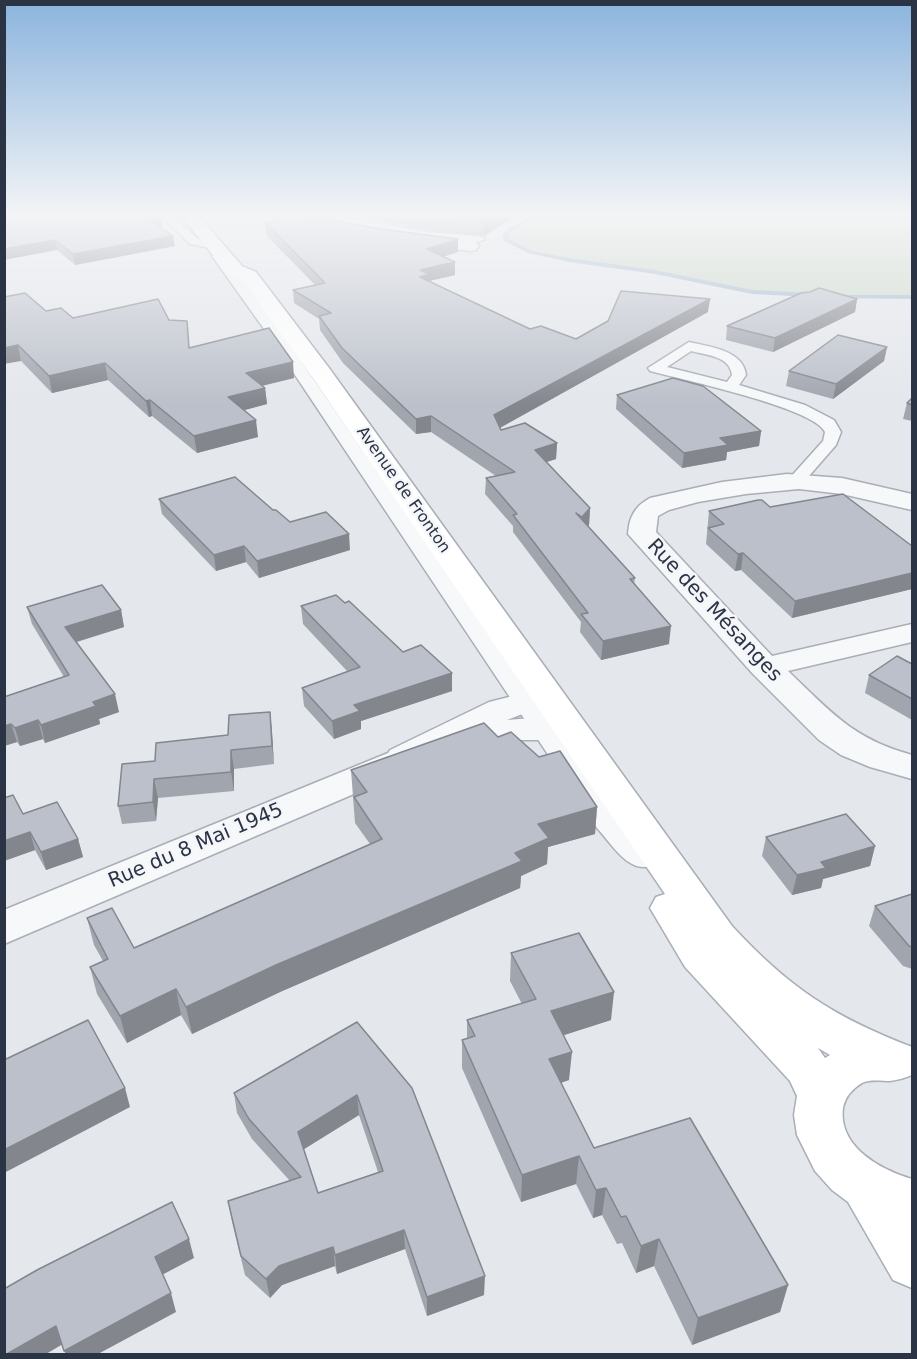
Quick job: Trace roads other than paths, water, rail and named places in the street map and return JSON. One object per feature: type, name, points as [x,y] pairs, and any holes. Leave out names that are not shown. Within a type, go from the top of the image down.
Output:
[{"type":"main road","name":"Avenue de Fronton","points":[[250,278],[321,373],[541,713],[641,860],[700,955],[806,1067],[821,1094]]},
{"type":"main road","name":"Avenue de Fronton","points":[[541,713],[746,971],[811,1021],[837,1037],[904,1063]]},
{"type":"main road","points":[[904,1063],[876,1059],[841,1069],[829,1080],[821,1094],[819,1119],[826,1143],[836,1159],[889,1195],[912,1262]]},
{"type":"street","name":"Rue des Mésanges","points":[[912,502],[821,482],[796,480],[667,501],[651,508],[642,519],[642,534],[765,667],[831,732],[854,747],[883,759],[912,767]]},
{"type":"street","points":[[765,667],[912,633]]},
{"type":"street","name":"Rue du 8 Mai 1945","points":[[4,928],[388,765],[448,745],[514,729],[541,713]]},
{"type":"lane","points":[[234,278],[541,713]]},
{"type":"lane","points":[[730,387],[738,375],[738,367],[728,357],[710,351],[689,346],[656,368],[800,408],[829,423],[832,432],[830,442],[796,480]]},
{"type":"waterway","points":[[686,278],[752,292],[811,295]]},
{"type":"waterway","points":[[839,297],[912,297]]}]
